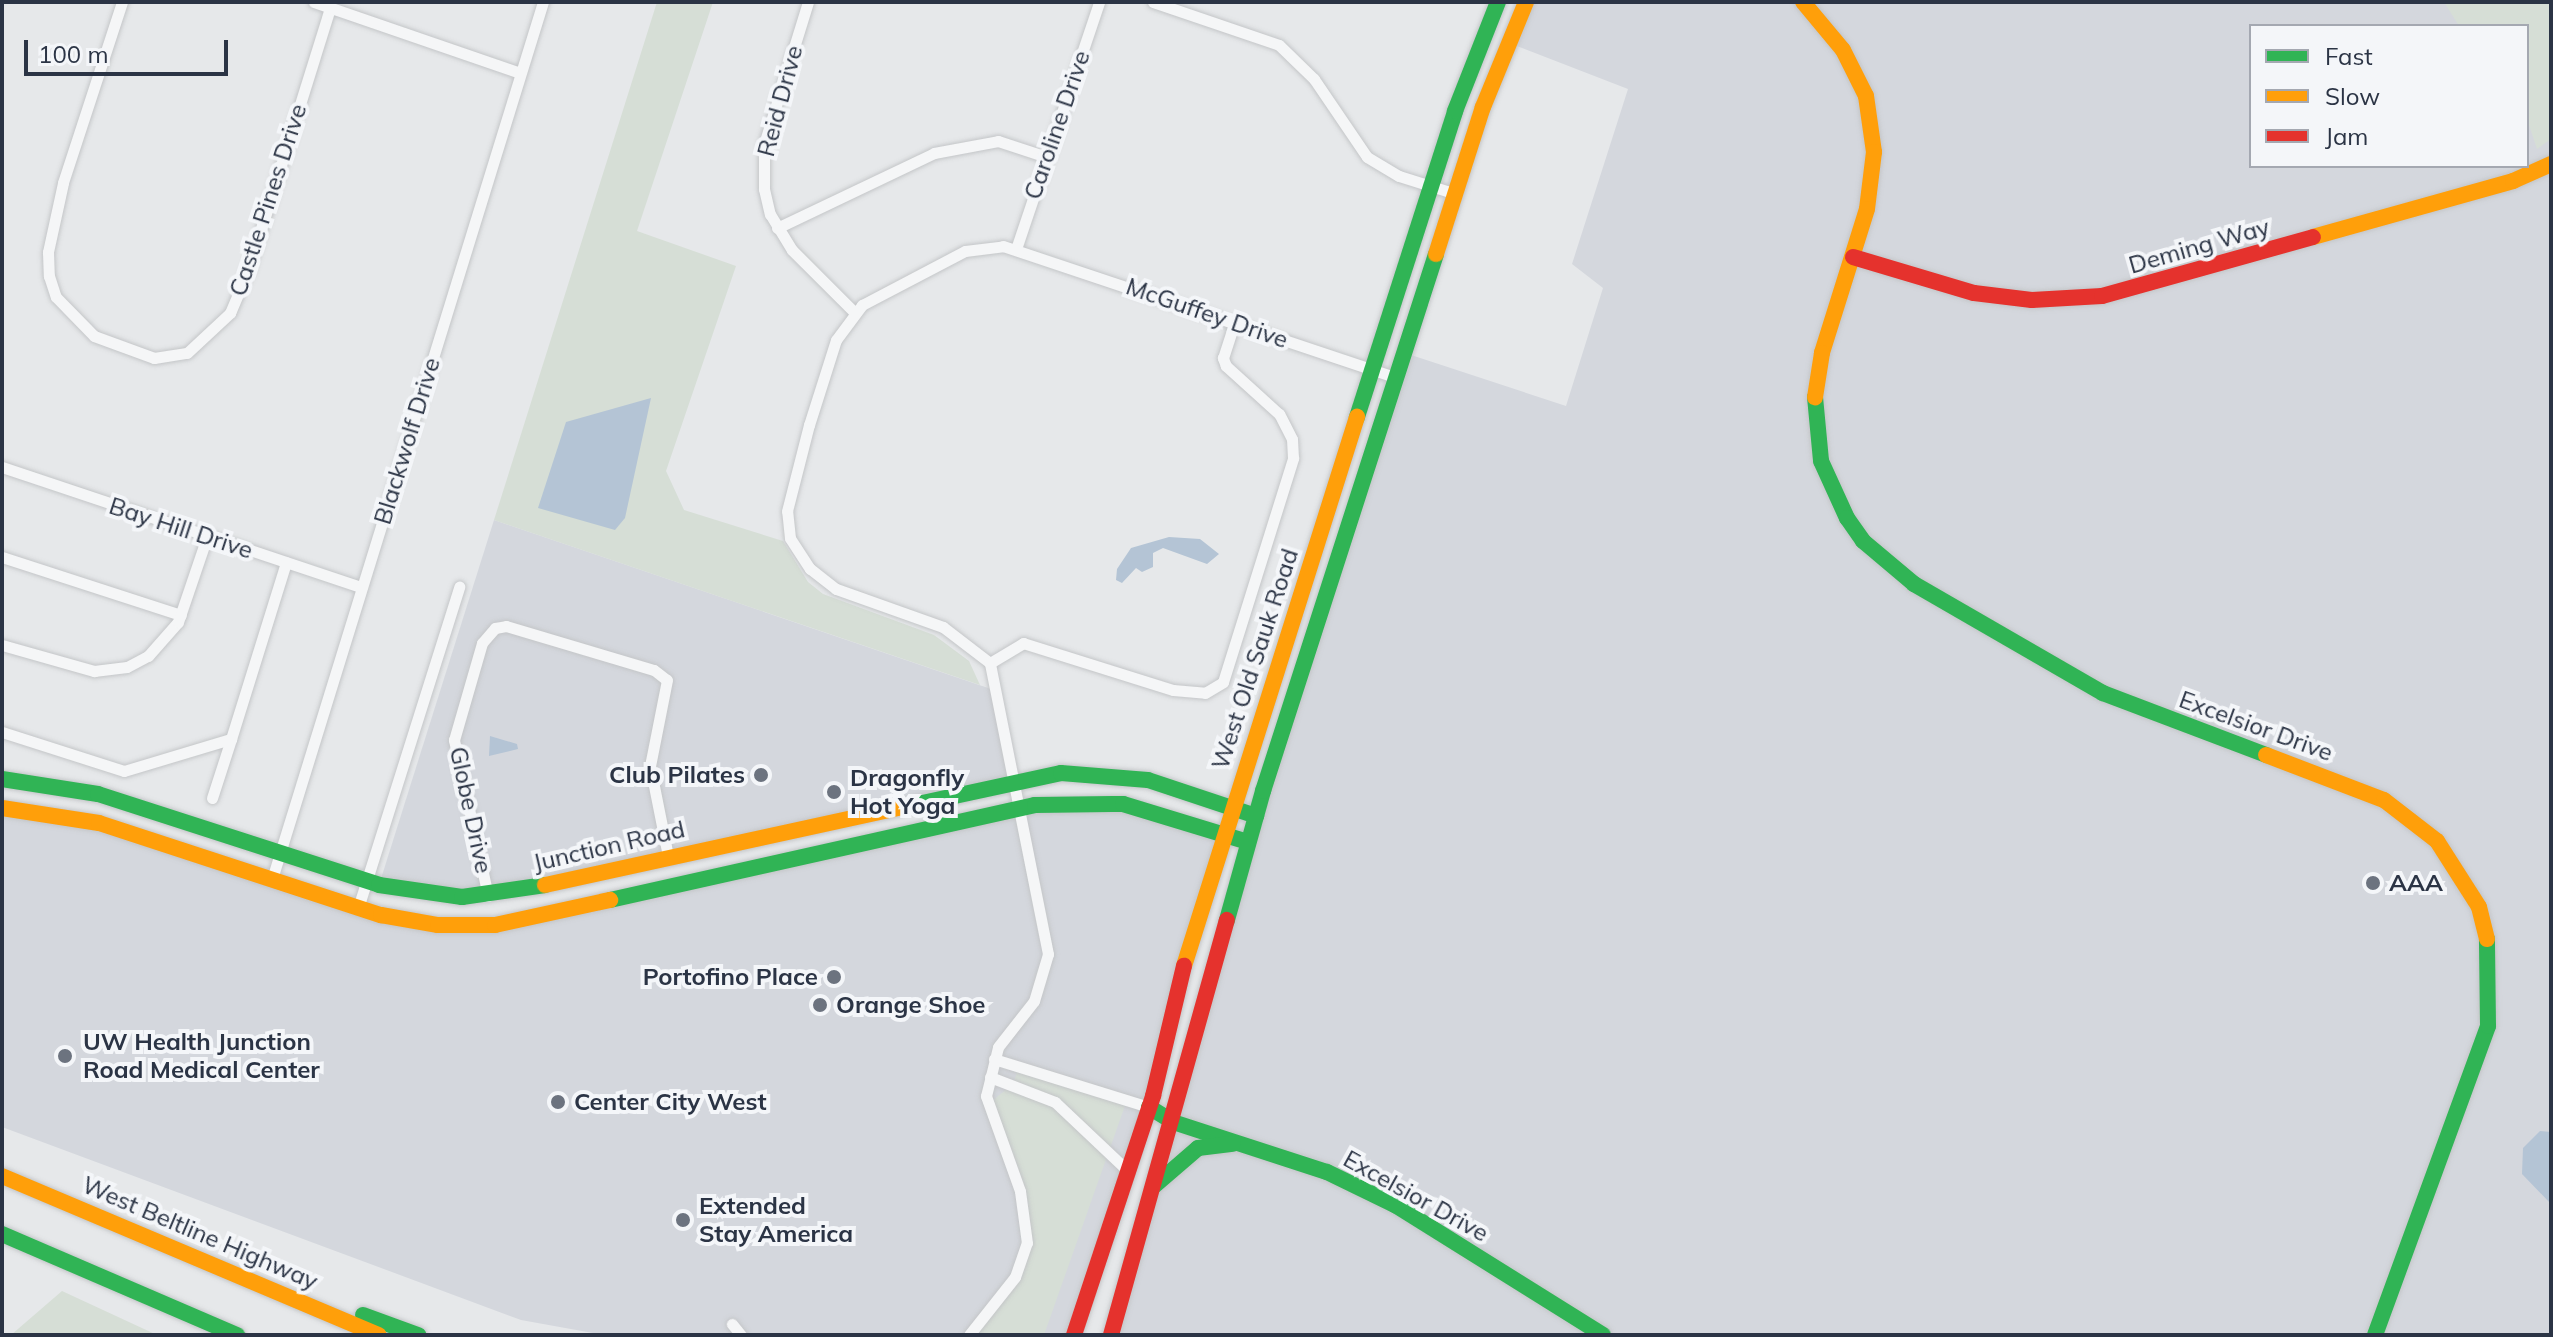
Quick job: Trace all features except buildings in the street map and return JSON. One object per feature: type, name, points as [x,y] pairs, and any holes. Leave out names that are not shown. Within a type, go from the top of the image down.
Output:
[{"type":"main road","name":"West Old Sauk Road","points":[[1074,1335],[1149,1107],[1188,948],[1232,808],[1430,187],[1498,2]]},
{"type":"main road","name":"West Old Sauk Road","points":[[1111,1335],[1256,816],[1483,107],[1526,2]]},
{"type":"main road","name":"Excelsior Drive","points":[[1803,2],[1830,30],[1866,96],[1872,181],[1853,257],[1817,375],[1817,440],[1847,518],[1881,560],[1914,584],[2112,697],[2384,800],[2437,841],[2468,884],[2491,955],[2488,1026],[2375,1335]]},
{"type":"main road","name":"Deming Way","points":[[1853,257],[1974,293],[2032,300],[2102,296],[2513,181],[2551,164]]},
{"type":"main road","name":"Junction Road","points":[[2,779],[98,794],[413,893],[488,896],[1012,781],[1061,773],[1122,775],[1256,816]]},
{"type":"main road","points":[[2,808],[99,823],[358,908],[438,925],[495,925],[1018,809],[1067,801],[1123,804],[1248,842]]},
{"type":"main road","name":"Excelsior Drive","points":[[1149,1107],[1173,1122],[1327,1172],[1395,1205],[1603,1335]]},
{"type":"main road","points":[[1151,1188],[1198,1148],[1238,1143]]},
{"type":"main road","name":"West Beltline Highway","points":[[2,1176],[379,1335]]},
{"type":"main road","points":[[2,1234],[235,1334]]},
{"type":"main road","points":[[245,1277],[418,1335]]},
{"type":"street","name":"Castle Pines Drive","points":[[122,2],[63,183],[48,252],[56,297],[73,320],[117,348],[154,358],[187,353],[230,313],[249,268],[330,8]]},
{"type":"street","points":[[314,2],[520,73]]},
{"type":"street","name":"Blackwolf Drive","points":[[272,879],[543,2]]},
{"type":"street","name":"Reid Drive","points":[[808,2],[764,144],[764,189],[777,228],[792,250],[854,312]]},
{"type":"street","name":"Caroline Drive","points":[[1016,249],[1099,2]]},
{"type":"street","points":[[1153,2],[1279,45],[1314,79],[1367,157],[1430,187],[1456,194]]},
{"type":"street","points":[[777,228],[934,153],[998,141],[1047,157]]},
{"type":"street","points":[[969,1335],[1015,1277],[1027,1243],[1020,1191],[987,1105],[994,1059],[1034,1001],[1048,954],[990,663],[943,627],[836,589],[810,569],[790,538],[792,481],[836,340],[854,312],[965,251],[1016,249]]},
{"type":"street","name":"McGuffey Drive","points":[[1016,249],[1397,378]]},
{"type":"street","points":[[990,663],[1023,643],[1173,690],[1205,693],[1223,682],[1293,458],[1292,439],[1279,414],[1226,366],[1223,358],[1235,322]]},
{"type":"street","name":"Bay Hill Drive","points":[[2,467],[361,587]]},
{"type":"street","points":[[2,645],[106,672],[148,656],[167,641],[181,615],[207,537]]},
{"type":"street","points":[[2,557],[181,615]]},
{"type":"street","points":[[212,798],[286,562]]},
{"type":"street","points":[[358,908],[459,587]]},
{"type":"street","name":"Globe Drive","points":[[488,896],[454,740],[487,634],[506,626],[654,670],[667,680],[650,766],[668,856]]},
{"type":"street","points":[[2,732],[124,771],[231,739]]},
{"type":"street","points":[[994,1059],[1149,1107]]},
{"type":"street","points":[[990,1077],[1055,1102],[1127,1170]]},
{"type":"street","points":[[732,1324],[741,1335]]},
{"type":"shaded area","points":[[657,2],[713,2],[637,231],[736,266],[666,471],[684,510],[783,541],[808,582],[823,594],[934,635],[969,661],[980,685],[494,520]]},
{"type":"shaded area","points":[[1526,2],[2551,2],[2551,1335],[1111,1335],[1203,1012],[1405,353],[1566,406],[1603,288],[1572,264],[1628,89],[1509,43]]},
{"type":"shaded area","points":[[2444,2],[2551,2],[2551,139],[2537,149],[2529,125],[2529,24],[2458,24]]},
{"type":"shaded area","points":[[494,520],[991,689],[1012,781],[488,896],[379,885]]},
{"type":"shaded area","points":[[1100,801],[1223,835],[1172,1025],[1074,1335],[604,1335],[521,1320],[2,1127],[2,808],[61,815],[381,915],[462,926],[1035,805]]},
{"type":"shaded area","points":[[1019,1067],[1127,1100],[1044,1335],[969,1335],[1015,1277],[1026,1219],[987,1105],[1013,1084]]},
{"type":"shaded area","points":[[62,1291],[157,1335],[11,1335]]},
{"type":"water","points":[[651,398],[625,518],[615,530],[538,508],[566,422]]},
{"type":"water","points":[[1169,537],[1200,539],[1219,554],[1207,564],[1163,548],[1153,553],[1153,567],[1142,572],[1136,568],[1122,583],[1116,580],[1117,569],[1131,548]]},
{"type":"water","points":[[490,736],[517,744],[518,749],[489,756]]},
{"type":"water","points":[[2540,1131],[2551,1132],[2551,1204],[2522,1174],[2523,1148]]},
{"type":"traffic: fast","points":[[1357,417],[1455,111],[1498,2]]},
{"type":"traffic: fast","points":[[1227,920],[1263,791],[1436,254]]},
{"type":"traffic: fast","points":[[1815,397],[1821,461],[1847,518],[1863,541],[1914,584],[2103,693],[2266,755]]},
{"type":"traffic: fast","points":[[913,805],[1061,773],[1148,780],[1256,816]]},
{"type":"traffic: fast","points":[[2,779],[98,794],[379,885],[462,897],[545,885]]},
{"type":"traffic: fast","points":[[610,900],[1035,805],[1123,804],[1248,842]]},
{"type":"traffic: fast","points":[[2375,1335],[2488,1026],[2487,939]]},
{"type":"traffic: fast","points":[[1149,1107],[1173,1122],[1327,1172],[1395,1205],[1603,1335]]},
{"type":"traffic: fast","points":[[1154,1186],[1198,1148],[1233,1144]]},
{"type":"traffic: fast","points":[[2,1234],[237,1335]]},
{"type":"traffic: fast","points":[[363,1315],[418,1335]]},
{"type":"traffic: slow","points":[[1436,254],[1483,107],[1526,2]]},
{"type":"traffic: slow","points":[[1803,2],[1843,50],[1866,96],[1874,152],[1867,209],[1822,353],[1815,397]]},
{"type":"traffic: slow","points":[[2313,237],[2513,181],[2551,164]]},
{"type":"traffic: slow","points":[[1184,966],[1357,417]]},
{"type":"traffic: slow","points":[[2266,755],[2384,800],[2437,841],[2479,907],[2487,939]]},
{"type":"traffic: slow","points":[[545,885],[913,805]]},
{"type":"traffic: slow","points":[[2,808],[99,823],[381,915],[438,925],[495,925],[610,900]]},
{"type":"traffic: slow","points":[[2,1176],[379,1335]]},
{"type":"traffic: jam","points":[[1853,257],[1974,293],[2032,300],[2102,296],[2313,237]]},
{"type":"traffic: jam","points":[[1111,1335],[1227,920]]},
{"type":"traffic: jam","points":[[1074,1335],[1153,1096],[1184,966]]},
{"type":"place","name":"Club Pilates","points":[[761,775]]},
{"type":"place","name":"Dragonfly Hot Yoga","points":[[834,792]]},
{"type":"place","name":"AAA","points":[[2373,883]]},
{"type":"place","name":"Portofino Place","points":[[834,977]]},
{"type":"place","name":"Orange Shoe","points":[[820,1005]]},
{"type":"place","name":"UW Health Junction Road Medical Center","points":[[65,1056]]},
{"type":"place","name":"Center City West","points":[[558,1102]]},
{"type":"place","name":"Extended Stay America","points":[[683,1220]]}]
